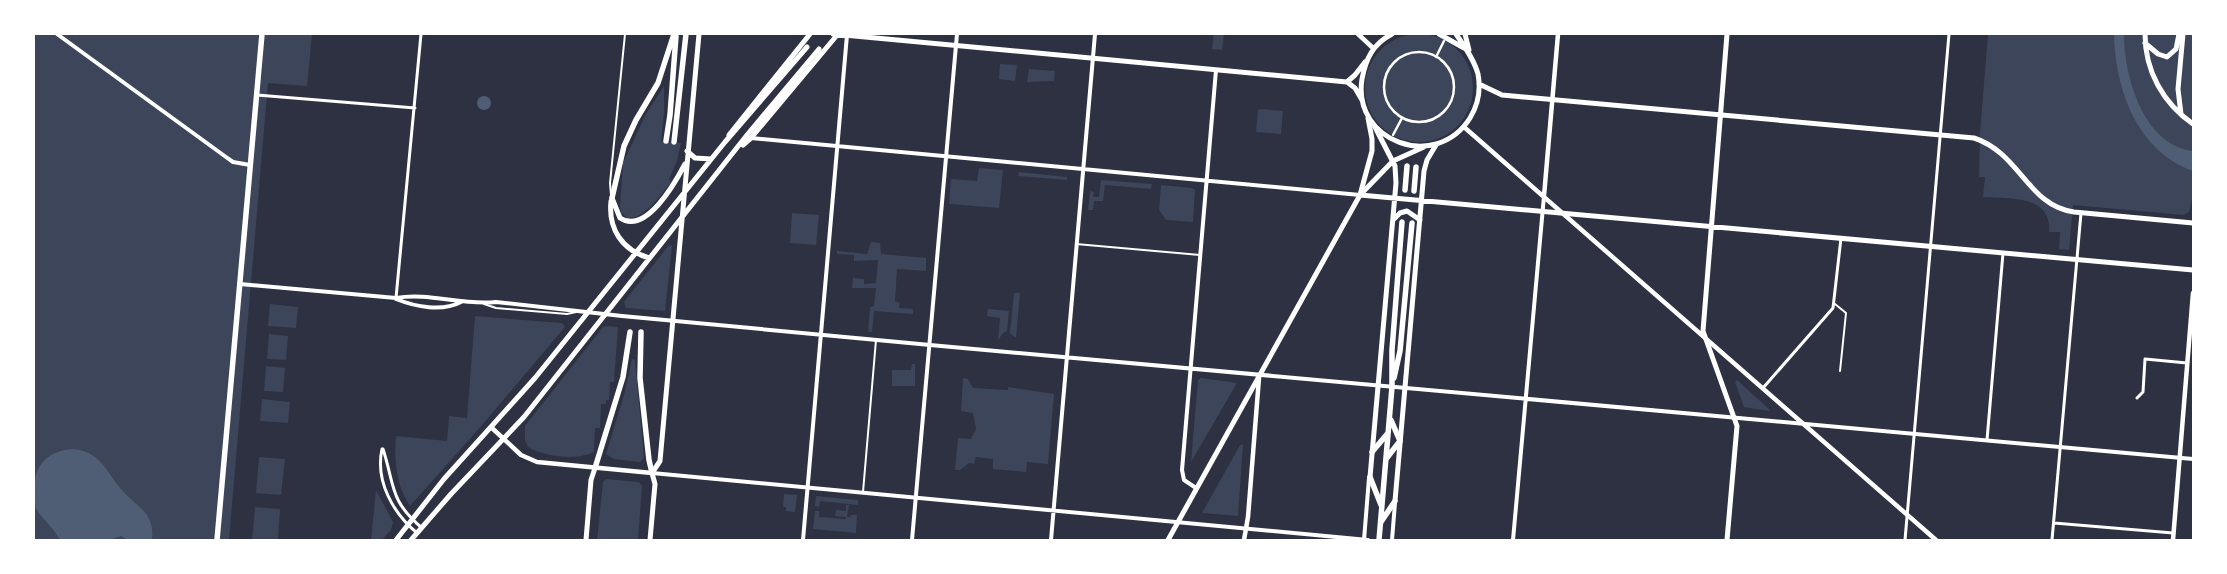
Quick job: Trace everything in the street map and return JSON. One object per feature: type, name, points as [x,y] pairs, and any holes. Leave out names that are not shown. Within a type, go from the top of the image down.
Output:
[{"type":"highway","points":[[218,540],[262,34]]},
{"type":"highway","points":[[666,142],[670,115],[675,34]]},
{"type":"highway","points":[[612,198],[624,146],[636,120],[658,83],[675,34]]},
{"type":"highway","points":[[674,142],[686,34]]},
{"type":"highway","points":[[1405,190],[1406,166]]},
{"type":"highway","points":[[1414,191],[1416,167]]},
{"type":"highway","points":[[1379,540],[1390,418],[1392,350],[1402,222]]},
{"type":"highway","points":[[1392,387],[1400,351],[1412,224]]},
{"type":"highway","points":[[595,468],[623,377],[630,332]]},
{"type":"highway","points":[[640,332],[640,378],[652,473]]},
{"type":"highway","points":[[1386,459],[1400,441],[1390,418]]},
{"type":"highway","points":[[1372,452],[1388,433]]},
{"type":"highway","points":[[1370,476],[1382,506]]},
{"type":"highway","points":[[1380,524],[1395,500]]},
{"type":"main road","points":[[650,540],[655,484],[652,473],[660,461],[699,34]]},
{"type":"main road","points":[[725,142],[734,125],[810,34]]},
{"type":"main road","points":[[833,34],[1347,82],[1355,88],[1362,100],[1372,139],[1372,151],[1360,195],[1168,540]]},
{"type":"main road","points":[[738,148],[751,138],[838,34]]},
{"type":"main road","points":[[1358,34],[1373,48]]},
{"type":"main road","points":[[1347,82],[1355,75],[1373,48],[1392,34]]},
{"type":"main road","points":[[1439,34],[1466,50]]},
{"type":"main road","points":[[1456,34],[1472,60]]},
{"type":"main road","points":[[1360,195],[1393,161],[1424,147],[1436,145],[1457,134],[1464,127],[1476,106],[1479,84],[1465,34]]},
{"type":"main road","points":[[1544,196],[1558,34]]},
{"type":"main road","points":[[1727,34],[1703,320],[1704,337],[1734,418],[1736,433],[1727,540]]},
{"type":"main road","points":[[2145,34],[2150,67],[2156,82],[2181,114],[2193,124]]},
{"type":"main road","points":[[2145,43],[2158,54],[2167,57],[2176,49],[2181,34]]},
{"type":"main road","points":[[2181,34],[2178,89],[2181,114]]},
{"type":"main road","points":[[396,540],[455,466],[492,428],[589,313],[683,193],[807,47]]},
{"type":"main road","points":[[411,540],[451,494],[503,440],[606,315],[649,258],[738,148],[747,134],[819,49]]},
{"type":"main road","points":[[1362,100],[1362,81],[1366,60]]},
{"type":"main road","points":[[1479,84],[1502,95],[1974,138],[1988,143],[2007,157],[2036,192],[2046,201],[2064,210],[2193,223]]},
{"type":"main road","points":[[1367,117],[1375,127],[1393,161],[1396,176],[1370,476]]},
{"type":"main road","points":[[1375,127],[1399,141],[1424,147]]},
{"type":"main road","points":[[1464,127],[1763,388],[1801,424],[1936,540]]},
{"type":"main road","points":[[1395,500],[1425,166],[1436,145]]},
{"type":"main road","points":[[687,151],[695,158],[711,159]]},
{"type":"main road","points":[[612,198],[620,218],[630,223],[642,220],[672,186],[686,162]]},
{"type":"main road","points":[[1360,195],[2193,270]]},
{"type":"main road","points":[[612,198],[611,218],[614,230],[622,242],[636,254],[649,258]]},
{"type":"main road","points":[[1393,220],[1400,212],[1407,211],[1420,220]]},
{"type":"main road","points":[[2172,540],[2193,293]]},
{"type":"main road","points":[[1244,540],[1259,375]]},
{"type":"main road","points":[[492,428],[503,440],[522,455],[537,462],[652,473]]},
{"type":"main road","points":[[586,540],[591,480],[595,468]]},
{"type":"street","points":[[59,34],[226,158],[250,165]]},
{"type":"street","points":[[396,298],[421,34]]},
{"type":"street","points":[[912,540],[931,345],[957,34]]},
{"type":"street","points":[[1051,540],[1095,34]]},
{"type":"street","points":[[1905,540],[1949,34]]},
{"type":"street","points":[[803,540],[847,35]]},
{"type":"street","points":[[1436,57],[1444,41]]},
{"type":"street","points":[[1412,53],[1425,53],[1436,57],[1445,64],[1451,74],[1454,85],[1451,102],[1442,113],[1430,120],[1416,122],[1402,118],[1391,109],[1386,98],[1384,86],[1388,71],[1395,62],[1412,53]]},
{"type":"street","points":[[1196,488],[1184,480],[1182,470],[1216,70]]},
{"type":"street","points":[[256,95],[414,108]]},
{"type":"street","points":[[1393,135],[1402,118]]},
{"type":"street","points":[[751,138],[1360,195]]},
{"type":"street","points":[[1513,540],[1544,196]]},
{"type":"street","points":[[2052,540],[2081,213]]},
{"type":"street","points":[[1763,388],[1831,311],[1835,304],[1841,238]]},
{"type":"street","points":[[1987,440],[2004,253]]},
{"type":"street","points":[[240,284],[396,298],[410,295],[483,304],[496,302],[568,308],[578,312],[606,315],[1066,358],[2193,459]]},
{"type":"street","points":[[396,298],[410,304],[449,308],[461,302]]},
{"type":"street","points":[[2137,398],[2143,392],[2145,359],[2187,363]]},
{"type":"street","points":[[417,533],[394,508],[384,483],[380,462],[382,449],[397,499],[403,510],[422,528]]},
{"type":"street","points":[[652,473],[1368,540]]},
{"type":"street","points":[[1364,540],[1370,476]]},
{"type":"street","points":[[1392,540],[1395,500]]},
{"type":"street","points":[[2054,523],[2173,533]]},
{"type":"lane","points":[[612,198],[610,183],[625,34]]},
{"type":"lane","points":[[1076,244],[1200,255]]},
{"type":"lane","points":[[1835,304],[1846,312],[1840,371]]},
{"type":"lane","points":[[862,492],[876,339]]},
{"type":"shaded area","points":[[34,34],[312,34],[307,86],[268,83],[229,540],[34,540]]},
{"type":"shaded area","points":[[1214,34],[1224,34],[1222,50],[1212,49]]},
{"type":"shaded area","points":[[1419,34],[1440,38],[1457,50],[1469,67],[1473,88],[1469,109],[1457,126],[1440,138],[1419,142],[1398,138],[1381,126],[1369,109],[1365,88],[1369,67],[1381,50],[1398,38]]},
{"type":"shaded area","points":[[1988,34],[2193,34],[2193,195],[2189,212],[2183,215],[2073,205],[2069,250],[2059,249],[2060,232],[2049,232],[2048,220],[2043,211],[2036,205],[2016,199],[1983,197],[1985,177],[1979,177],[1980,133]]},
{"type":"shaded area","points":[[2114,34],[2124,34],[2128,69],[2133,88],[2149,122],[2161,136],[2176,146],[2193,151],[2193,171],[2174,162],[2157,149],[2133,116],[2119,76]]},
{"type":"shaded area","points":[[1000,64],[1017,65],[1015,81],[999,79]]},
{"type":"shaded area","points":[[1029,69],[1055,71],[1054,81],[1027,82]]},
{"type":"shaded area","points":[[664,86],[661,141],[681,143],[677,161],[669,179],[671,181],[670,184],[656,200],[640,215],[627,218],[621,212],[620,206],[623,163],[646,114]]},
{"type":"shaded area","points":[[481,96],[487,96],[491,103],[487,110],[481,110],[477,106],[477,100]]},
{"type":"shaded area","points":[[1258,109],[1283,111],[1281,134],[1256,132]]},
{"type":"shaded area","points":[[979,168],[1003,170],[999,208],[949,204],[951,179],[977,181]]},
{"type":"shaded area","points":[[1019,172],[1067,177],[1067,180],[1018,176]]},
{"type":"shaded area","points":[[1101,180],[1152,184],[1151,189],[1105,185],[1103,201],[1094,201],[1093,210],[1088,210],[1090,191],[1094,192],[1093,197],[1099,197]]},
{"type":"shaded area","points":[[1161,185],[1192,188],[1195,190],[1193,222],[1166,220],[1159,210]]},
{"type":"shaded area","points":[[792,213],[819,215],[816,245],[790,243]]},
{"type":"shaded area","points":[[871,242],[880,243],[881,254],[926,258],[926,271],[897,269],[895,301],[900,303],[899,308],[913,309],[913,314],[874,311],[872,332],[868,332],[870,307],[874,306],[876,288],[852,288],[853,278],[864,279],[864,284],[876,283],[878,260],[854,261],[854,255],[837,254],[837,251],[867,254]]},
{"type":"shaded area","points":[[669,245],[672,246],[665,311],[626,308],[624,302]]},
{"type":"shaded area","points":[[1014,293],[1020,293],[1016,338],[1010,333]]},
{"type":"shaded area","points":[[270,304],[298,307],[296,328],[268,326]]},
{"type":"shaded area","points":[[988,309],[1009,311],[1007,331],[1002,334],[998,341],[1000,318],[987,316]]},
{"type":"shaded area","points":[[475,316],[562,323],[565,327],[483,424],[410,506],[405,498],[397,472],[396,436],[447,441],[449,416],[467,418]]},
{"type":"shaded area","points":[[603,327],[618,327],[614,382],[610,382],[609,400],[606,400],[606,404],[601,404],[600,428],[595,428],[594,452],[587,455],[561,457],[528,447],[525,440],[525,426]]},
{"type":"shaded area","points":[[269,334],[288,336],[286,360],[267,359]]},
{"type":"shaded area","points":[[632,359],[635,360],[644,458],[640,462],[614,459],[606,454],[624,395]]},
{"type":"shaded area","points":[[912,364],[915,364],[915,386],[892,386],[892,370],[911,370]]},
{"type":"shaded area","points":[[266,366],[285,368],[283,392],[264,391]]},
{"type":"shaded area","points":[[963,378],[968,379],[973,388],[1008,390],[1008,387],[1054,394],[1048,464],[1027,462],[1026,472],[993,469],[993,459],[976,457],[974,464],[969,463],[960,470],[955,470],[958,438],[971,439],[976,429],[973,413],[961,411]]},
{"type":"shaded area","points":[[1201,378],[1237,383],[1191,462],[1198,380]]},
{"type":"shaded area","points":[[1737,380],[1770,410],[1744,407],[1735,382]]},
{"type":"shaded area","points":[[262,399],[290,402],[288,423],[260,421]]},
{"type":"shaded area","points":[[1243,444],[1238,516],[1202,513],[1240,445]]},
{"type":"shaded area","points":[[63,450],[82,451],[96,458],[121,489],[144,511],[151,522],[152,540],[128,540],[121,536],[109,540],[60,540],[36,509],[34,504],[35,481],[40,467],[49,456]]},
{"type":"shaded area","points":[[259,457],[285,459],[281,495],[256,493]]},
{"type":"shaded area","points":[[606,479],[639,482],[642,486],[638,540],[597,540],[603,482]]},
{"type":"shaded area","points":[[376,490],[393,522],[391,530],[382,540],[371,540]]},
{"type":"shaded area","points":[[784,494],[797,495],[795,512],[786,511],[786,507],[783,507]]},
{"type":"shaded area","points":[[816,496],[858,500],[858,505],[820,501],[819,507],[815,506]]},
{"type":"shaded area","points":[[846,505],[849,505],[847,517],[857,515],[856,533],[813,529],[815,511],[819,511],[819,517],[846,519],[846,517],[835,516],[836,510],[846,511]]},
{"type":"shaded area","points":[[255,507],[280,509],[278,540],[252,540]]}]
